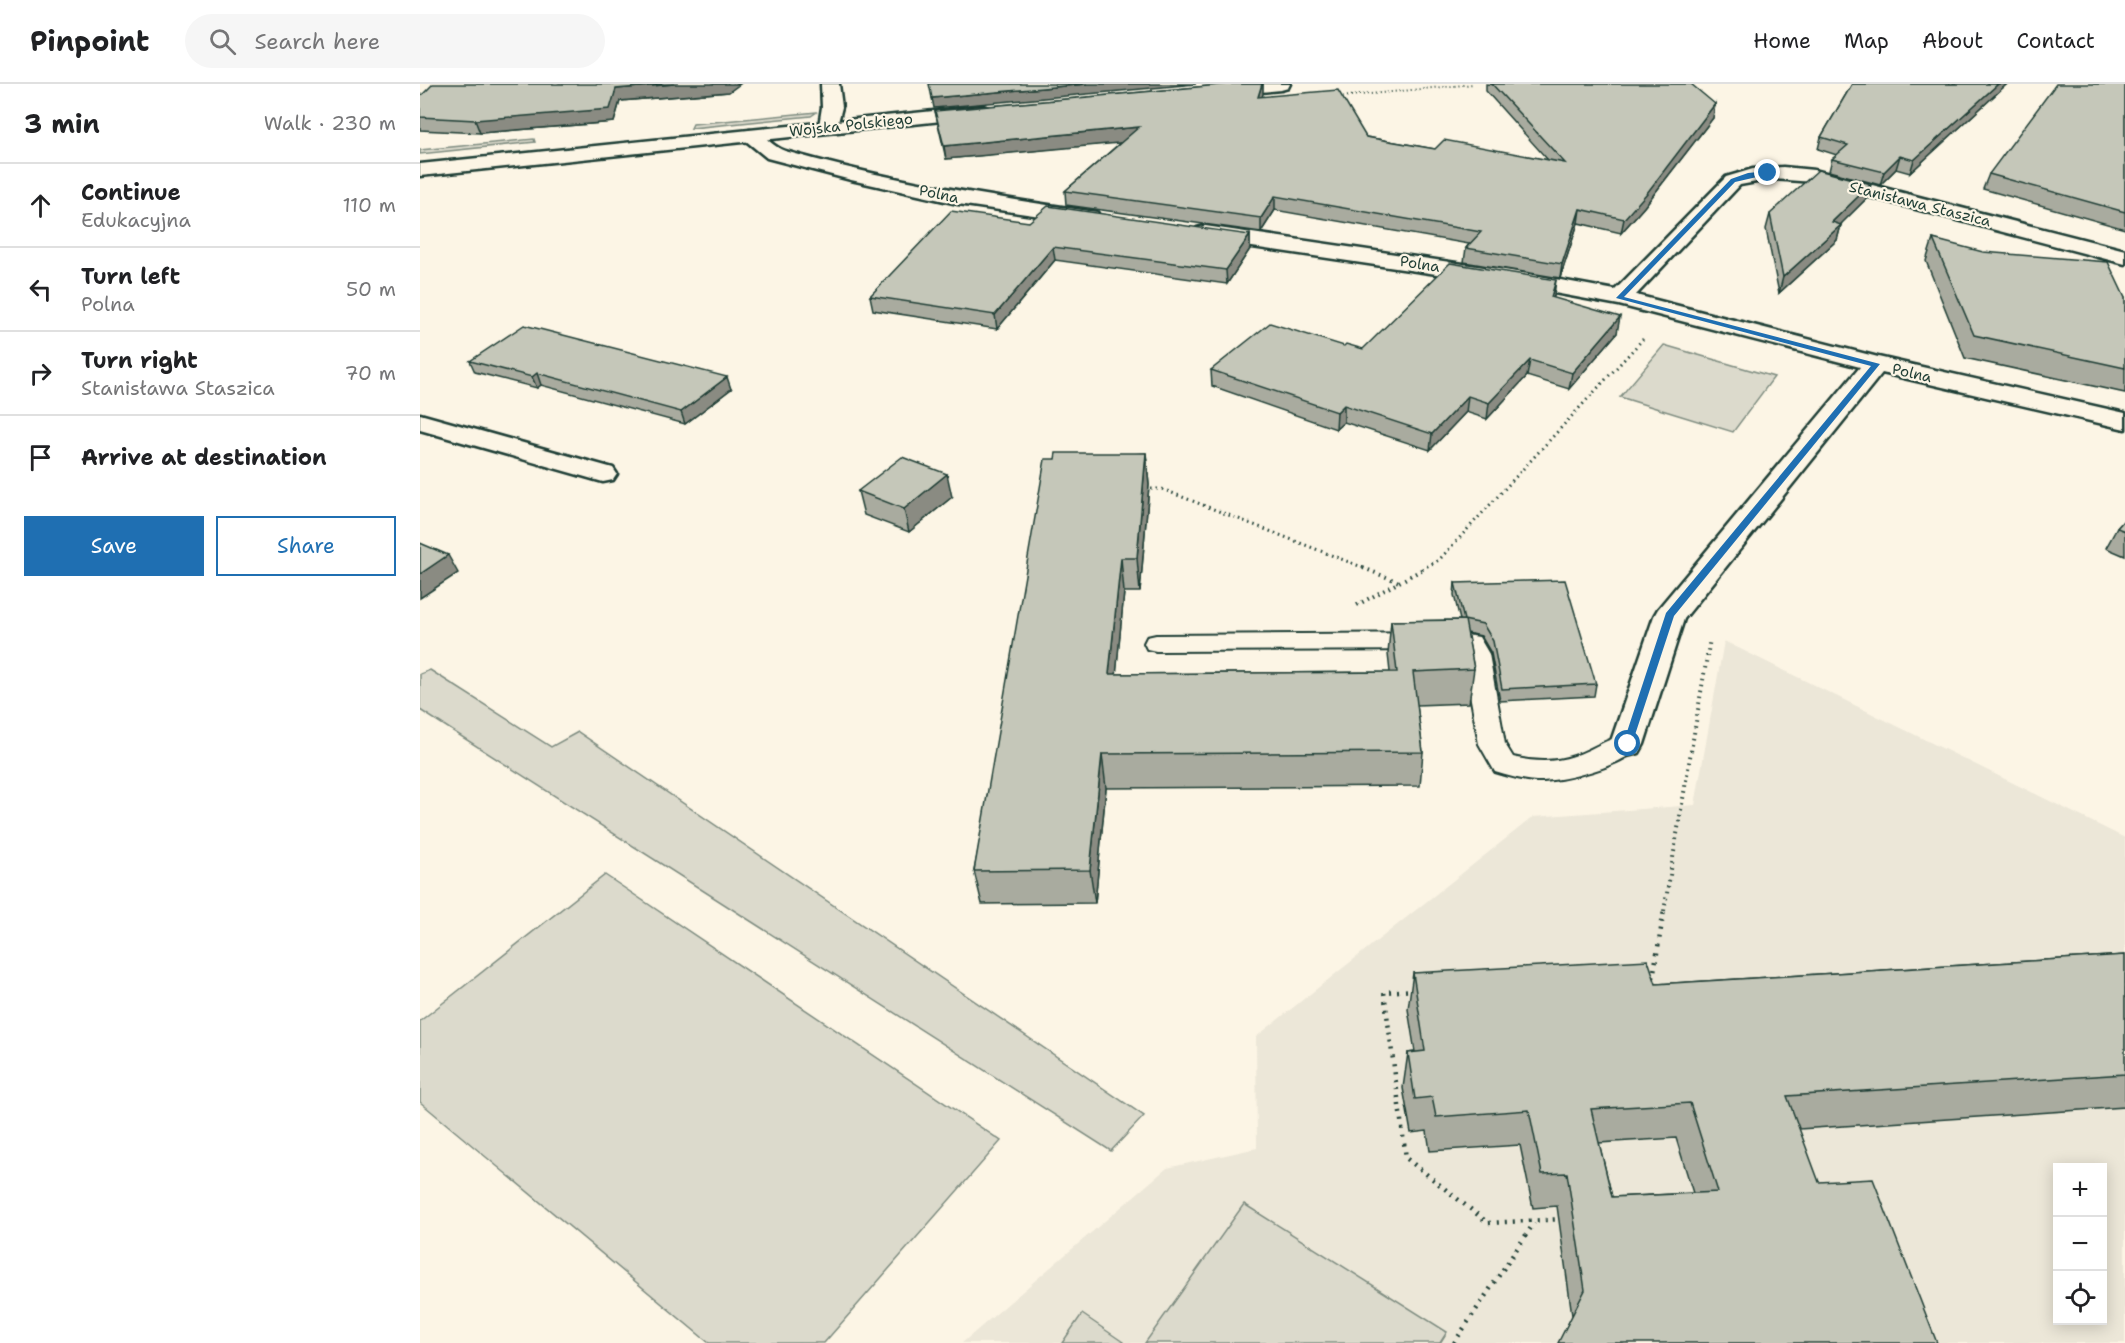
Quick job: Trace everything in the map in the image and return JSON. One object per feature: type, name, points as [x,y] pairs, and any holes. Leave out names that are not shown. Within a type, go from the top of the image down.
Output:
[{"type":"street","points":[[829,126],[832,107],[830,84]]},
{"type":"street","points":[[1200,92],[1281,84]]},
{"type":"street","name":"Wojska Polskiego","points":[[420,170],[829,126],[1005,110]]},
{"type":"street","name":"Polna","points":[[750,136],[774,154],[858,176],[958,198],[1109,219]]},
{"type":"street","name":"Stanisława Staszica","points":[[1620,298],[1733,180],[1748,175],[1768,173],[1814,176],[2125,257]]},
{"type":"street","name":"Polna","points":[[1188,230],[1511,278],[1620,298],[1876,364],[2125,421]]},
{"type":"street","points":[[1628,744],[1669,616],[1876,364]]},
{"type":"street","points":[[420,422],[603,474]]},
{"type":"lane","points":[[1156,643],[1453,641],[1470,643],[1477,654],[1492,744],[1504,765],[1537,772],[1552,770],[1602,758],[1628,744]]},
{"type":"path","points":[[1338,97],[1474,84]]},
{"type":"path","points":[[1348,609],[1439,560],[1644,338]]},
{"type":"path","points":[[1151,489],[1162,489],[1399,582]]},
{"type":"path","points":[[1655,986],[1652,975],[1710,634]]},
{"type":"path","points":[[1641,976],[1652,975]]},
{"type":"path","points":[[1419,990],[1384,992],[1406,1158],[1488,1223],[1566,1219]]},
{"type":"path","points":[[1454,1343],[1535,1222]]},
{"type":"shaded area","points":[[817,112],[811,116],[691,128],[693,124]]},
{"type":"shaded area","points":[[534,139],[535,142],[420,154],[420,150]]},
{"type":"shaded area","points":[[1664,345],[1774,377],[1733,432],[1620,397]]},
{"type":"shaded area","points":[[1724,641],[2125,838],[2125,1343],[962,1343],[1167,1168],[1257,1148],[1256,1037],[1533,817],[1695,805]]},
{"type":"shaded area","points":[[430,670],[551,747],[578,732],[1144,1116],[1111,1151],[420,710],[420,674]]},
{"type":"shaded area","points":[[605,875],[1001,1141],[824,1343],[709,1343],[420,1102],[420,1021]]},
{"type":"shaded area","points":[[1244,1204],[1447,1332],[1440,1343],[1145,1343]]},
{"type":"shaded area","points":[[1082,1314],[1123,1342],[1062,1343]]},
{"type":"building","points":[[433,84],[674,84],[616,89],[610,109],[475,120],[420,117],[420,95]]},
{"type":"building","points":[[929,84],[1087,84],[932,98]]},
{"type":"building","points":[[1230,84],[1262,84],[1258,97],[1338,90],[1366,137],[1435,149],[1444,140],[1565,163],[1492,84],[1691,84],[1715,104],[1647,193],[1624,219],[1580,209],[1562,264],[1466,248],[1481,232],[1275,196],[1261,218],[1065,191],[1139,127],[944,146],[935,111]]},
{"type":"building","points":[[1852,84],[1998,84],[1914,160],[1900,156],[1884,172],[1832,159],[1848,145],[1821,137]]},
{"type":"building","points":[[2056,84],[2125,84],[2125,212],[1989,174]]},
{"type":"building","points":[[1818,170],[1871,184],[1832,222],[1841,225],[1783,277],[1770,214]]},
{"type":"building","points":[[1048,206],[1250,235],[1226,270],[1053,247],[995,315],[870,296],[951,211],[1029,222]]},
{"type":"building","points":[[1933,239],[1983,252],[2108,262],[2125,298],[2125,368],[1974,335]]},
{"type":"building","points":[[1450,263],[1556,280],[1551,297],[1620,317],[1572,373],[1530,360],[1489,403],[1468,396],[1432,434],[1344,405],[1337,412],[1211,370],[1270,323],[1344,346],[1346,344],[1363,349]]},
{"type":"building","points":[[524,325],[727,377],[681,412],[537,373],[532,377],[470,361]]},
{"type":"building","points":[[1056,453],[1146,453],[1137,558],[1121,558],[1109,674],[1397,672],[1391,621],[1465,620],[1474,669],[1413,672],[1423,752],[1102,754],[1090,870],[974,871],[1045,459],[1055,459]]},
{"type":"building","points":[[902,457],[947,474],[904,509],[858,491]]},
{"type":"building","points":[[2125,519],[2125,531],[2117,528]]},
{"type":"building","points":[[420,543],[448,555],[420,574]]},
{"type":"building","points":[[1565,580],[1596,684],[1502,689],[1493,641],[1483,624],[1464,620],[1455,583]]},
{"type":"building","points":[[2125,955],[2125,1074],[1787,1096],[1819,1182],[1873,1179],[1937,1343],[1558,1343],[1585,1290],[1567,1173],[1542,1174],[1529,1110],[1436,1117],[1432,1097],[1415,1099],[1408,1053],[1425,1051],[1413,973],[1648,960],[1656,984]],"holes":[[[1690,1103],[1718,1192],[1612,1197],[1591,1109]]]},
{"type":"route","points":[[1628,744],[1669,616],[1876,364],[1620,298],[1733,180],[1748,175],[1768,173]]}]
